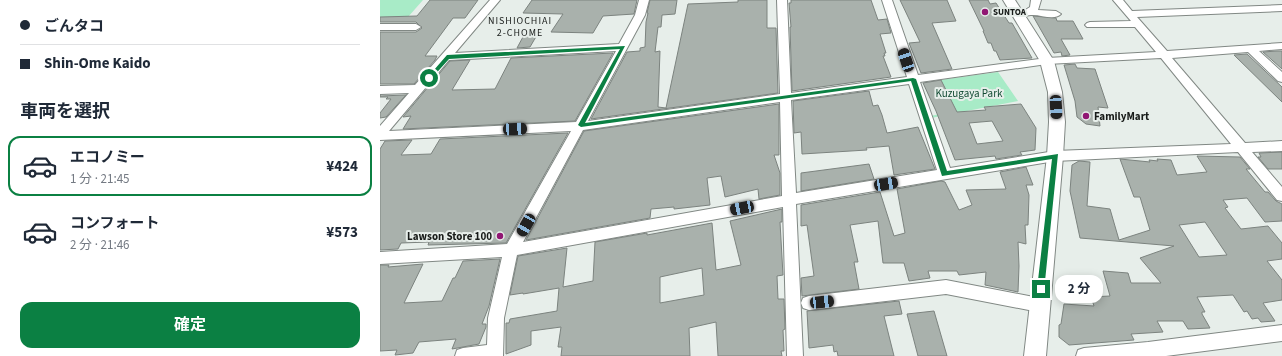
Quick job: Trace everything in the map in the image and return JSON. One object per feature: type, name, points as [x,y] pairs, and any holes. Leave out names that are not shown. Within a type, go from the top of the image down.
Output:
[{"type":"main road","points":[[1008,0],[1023,13],[1047,61],[1056,92],[1057,122],[1055,156],[1035,356]]},
{"type":"street","points":[[380,135],[495,0]]},
{"type":"street","points":[[463,356],[495,355],[496,318],[512,250],[640,15],[644,0]]},
{"type":"street","points":[[782,0],[789,200],[801,304],[795,356]]},
{"type":"street","points":[[887,0],[944,174]]},
{"type":"street","points":[[1023,13],[1035,8],[1036,0]]},
{"type":"street","points":[[1118,0],[1282,196]]},
{"type":"street","points":[[1129,14],[1282,8]]},
{"type":"street","points":[[1023,13],[1056,14]]},
{"type":"street","points":[[1090,25],[1138,24]]},
{"type":"street","points":[[380,27],[416,27]]},
{"type":"street","points":[[380,135],[581,125],[1047,61],[1164,55],[1282,46]]},
{"type":"street","points":[[447,57],[623,47]]},
{"type":"street","points":[[1251,49],[1282,78]]},
{"type":"street","points":[[380,90],[420,89]]},
{"type":"street","points":[[380,258],[512,250],[789,200],[1055,156],[1282,146]]},
{"type":"street","points":[[801,304],[946,287],[1039,305]]},
{"type":"street","points":[[1084,356],[1149,353],[1282,333]]},
{"type":"green space","points":[[380,0],[423,0],[408,17],[380,17]]},
{"type":"green space","name":"Kuzugaya Park","points":[[998,72],[1018,101],[931,118],[930,116],[955,111],[939,80]]},
{"type":"building","points":[[430,0],[478,0],[465,18],[453,18],[425,56],[437,56],[435,60],[414,84],[380,84],[380,32],[416,32],[422,28],[416,22],[380,22],[380,17],[417,16]]},
{"type":"building","points":[[532,0],[637,0],[634,14],[603,16],[593,33],[551,32],[563,14],[523,13]]},
{"type":"building","points":[[650,0],[677,0],[675,14],[662,15],[661,27],[658,27],[655,52],[660,51],[658,107],[666,108],[688,4],[738,2],[738,0],[767,0],[767,28],[776,28],[778,93],[591,119],[627,52],[640,51],[640,48],[645,47],[646,22]]},
{"type":"building","points":[[791,0],[871,0],[878,20],[887,19],[891,33],[880,34],[886,53],[884,53],[885,56],[883,56],[891,77],[792,91],[789,3],[791,3]]},
{"type":"building","points":[[900,0],[947,0],[956,21],[932,23],[952,69],[921,73],[909,43],[920,42]]},
{"type":"building","points":[[969,0],[988,0],[990,4],[996,3],[1009,23],[1012,23],[1032,58],[1000,60],[991,43],[988,43]]},
{"type":"building","points":[[1033,16],[1056,18],[1057,21],[1073,21],[1083,39],[1061,39],[1070,55],[1062,56],[1061,52],[1054,53]]},
{"type":"building","points":[[524,35],[537,35],[530,47],[517,48]]},
{"type":"building","points":[[1277,51],[1282,51],[1282,69],[1263,52]]},
{"type":"building","points":[[613,53],[575,121],[403,129],[411,116],[403,117],[450,61],[470,60],[452,90],[495,89],[511,58]]},
{"type":"building","points":[[1247,54],[1282,87],[1282,102],[1234,55]]},
{"type":"building","points":[[1075,64],[1077,68],[1095,69],[1108,108],[1098,107],[1100,126],[1086,124],[1077,117],[1075,101],[1064,65]]},
{"type":"building","points":[[941,80],[957,112],[986,110],[984,107],[1021,104],[1036,128],[1035,150],[1020,152],[1022,155],[996,159],[995,156],[955,160],[936,111],[923,83]],"holes":[[[992,121],[1003,141],[977,144],[969,123]]]},
{"type":"building","points":[[869,91],[873,106],[878,105],[887,133],[918,127],[935,169],[894,175],[889,146],[866,148],[867,150],[802,154],[801,132],[794,133],[793,101]]},
{"type":"building","points":[[406,95],[386,117],[380,118],[380,113],[391,99],[386,99],[388,97],[380,96]]},
{"type":"building","points":[[779,104],[779,155],[774,155],[780,173],[780,195],[759,199],[758,189],[725,197],[721,176],[707,178],[710,205],[674,209],[674,207],[651,209],[650,218],[526,240],[584,131]]},
{"type":"building","points":[[568,133],[506,243],[428,245],[429,242],[401,243],[398,249],[380,250],[380,149],[385,141],[412,140],[401,155],[431,154],[440,139]]},
{"type":"building","points":[[1282,152],[1282,169],[1268,169],[1258,157],[1261,157],[1259,153]]},
{"type":"building","points":[[1197,156],[1240,157],[1250,169],[1246,169],[1265,192],[1268,192],[1276,201],[1282,204],[1282,221],[1265,222],[1247,198],[1223,200],[1228,207],[1225,208],[1241,229],[1268,226],[1282,243],[1282,259],[1267,261],[1282,280],[1282,300],[1263,303],[1275,321],[1261,322],[1258,318],[1252,319],[1247,311],[1244,312],[1233,295],[1197,297],[1205,312],[1202,312],[1202,314],[1210,328],[1188,329],[1183,321],[1157,321],[1163,332],[1131,334],[1134,340],[1069,345],[1059,337],[1059,325],[1061,324],[1064,304],[1094,306],[1091,297],[1110,296],[1103,271],[1128,273],[1131,283],[1161,283],[1140,258],[1174,246],[1080,238],[1070,191],[1072,165],[1079,161],[1090,162],[1087,206],[1110,209],[1119,240],[1150,230],[1140,197],[1134,197],[1120,159],[1150,162],[1149,160],[1158,161],[1157,159],[1171,160],[1177,175],[1207,172]],"holes":[[[1205,222],[1227,255],[1199,257],[1179,225]]]},
{"type":"building","points":[[869,164],[874,179],[801,191],[801,173]]},
{"type":"building","points":[[1026,167],[1033,185],[1026,185],[1029,195],[1028,225],[1025,225],[1026,244],[1018,242],[1018,292],[985,285],[986,272],[959,275],[957,271],[928,271],[930,278],[909,281],[904,263],[883,263],[878,221],[850,225],[858,262],[854,262],[859,289],[802,296],[801,278],[814,276],[807,225],[801,226],[801,205],[880,192],[894,236],[905,233],[897,189],[941,181],[945,182],[959,210],[972,205],[966,190],[1006,189],[1000,172]]},
{"type":"building","points":[[782,209],[782,222],[780,222],[783,275],[777,276],[778,299],[784,299],[785,329],[783,330],[784,351],[781,351],[782,356],[718,356],[716,322],[689,328],[690,356],[561,356],[562,347],[558,347],[561,327],[531,331],[531,345],[506,354],[506,323],[509,323],[510,319],[557,311],[559,288],[510,295],[518,256],[567,248],[563,287],[593,281],[595,242],[647,233],[647,235],[712,223],[716,270],[741,265],[730,221]],"holes":[[[702,268],[704,295],[660,303],[660,277]]]},
{"type":"building","points":[[500,259],[489,306],[482,324],[486,324],[486,327],[479,344],[452,349],[456,339],[419,342],[413,353],[395,355],[397,350],[380,351],[380,265],[389,265],[388,267],[423,264],[404,303],[442,301],[463,261]]},
{"type":"building","points":[[899,301],[902,314],[884,316],[894,356],[838,356],[837,351],[834,352],[833,345],[809,348],[807,311]]},
{"type":"building","points":[[934,311],[947,356],[918,356],[907,314]]},
{"type":"place","name":"SUNTOA","points":[[985,12]]},
{"type":"place","name":"FamilyMart","points":[[1086,116]]},
{"type":"place","name":"Lawson Store 100","points":[[500,236]]},
{"type":"district","name":"NISHIOCHIAI 2-CHOME","points":[[520,26]]},
{"type":"route","points":[[429,78],[447,57],[623,47],[581,125],[913,79],[944,174],[1055,156],[1041,289]]}]
